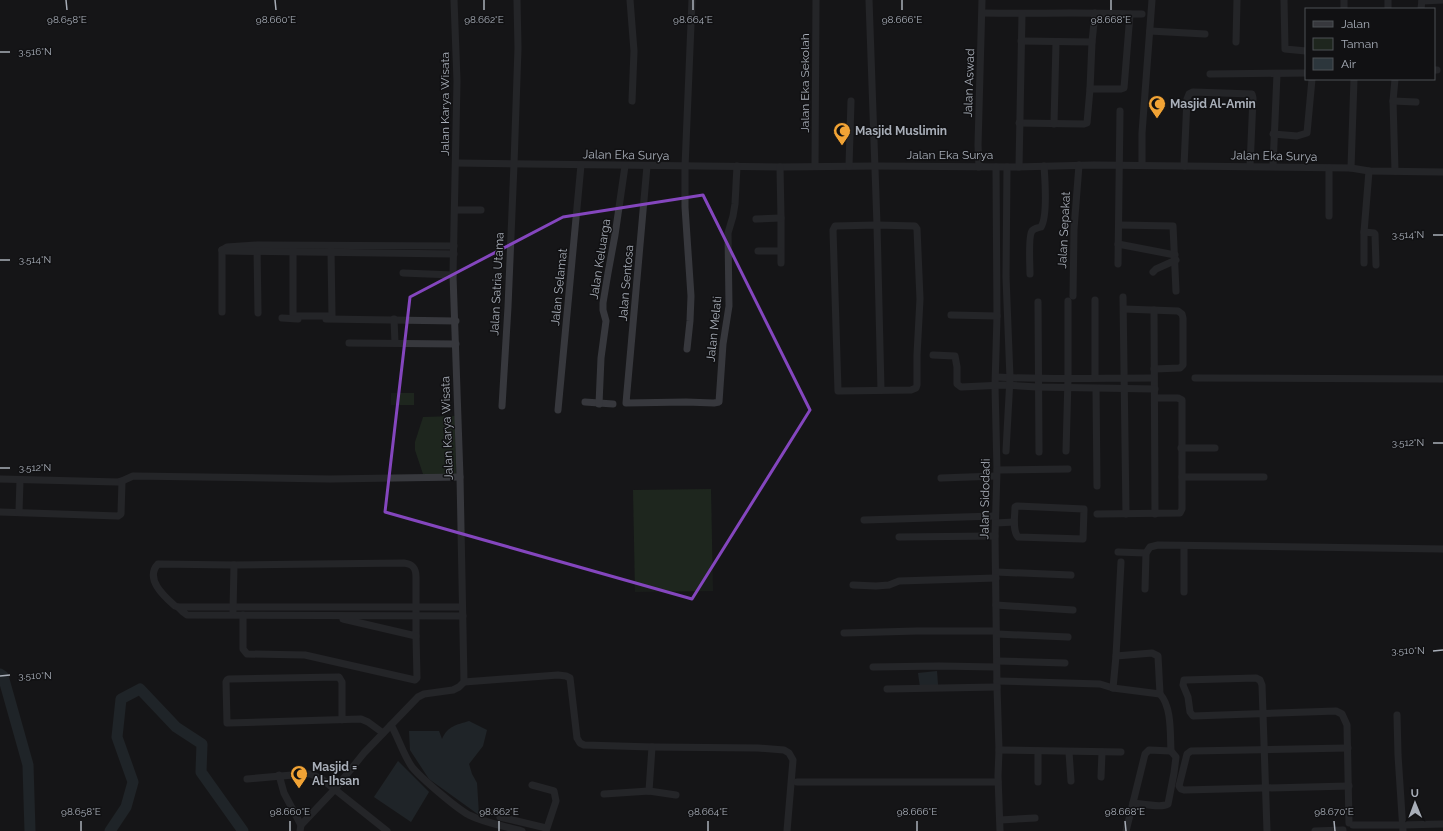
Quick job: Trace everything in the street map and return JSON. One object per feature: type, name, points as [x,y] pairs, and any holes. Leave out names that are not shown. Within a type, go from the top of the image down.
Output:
[{"type":"street","name":"Jalan Karya Wisata","points":[[454,0],[457,81],[456,210],[453,275],[456,321],[464,682]]},
{"type":"street","name":"Jalan Satria Utama","points":[[502,406],[514,164],[518,48],[517,0]]},
{"type":"street","points":[[630,0],[634,51],[632,101]]},
{"type":"street","points":[[687,349],[691,296],[684,207],[692,0]]},
{"type":"street","name":"Jalan Eka Sekolah","points":[[815,166],[816,0]]},
{"type":"street","points":[[870,0],[878,225],[881,390]]},
{"type":"street","name":"Jalan Aswad","points":[[978,166],[983,13],[982,0]]},
{"type":"street","points":[[1142,165],[1142,133],[1152,0]]},
{"type":"street","points":[[1236,42],[1237,0]]},
{"type":"street","points":[[1284,0],[1285,49],[1305,52]]},
{"type":"street","points":[[1422,0],[1443,0]]},
{"type":"street","points":[[983,13],[1142,14]]},
{"type":"street","points":[[1019,124],[1086,123],[1088,119],[1095,13]]},
{"type":"street","points":[[1019,167],[1022,14]]},
{"type":"street","points":[[1090,89],[1124,88],[1130,14]]},
{"type":"street","points":[[1150,31],[1205,34]]},
{"type":"street","points":[[1021,41],[1092,42]]},
{"type":"street","points":[[1054,124],[1056,42]]},
{"type":"street","points":[[1210,74],[1305,73]]},
{"type":"street","points":[[1273,166],[1276,74]]},
{"type":"street","points":[[1274,134],[1297,136],[1307,133],[1312,80]]},
{"type":"street","points":[[1351,168],[1354,80]]},
{"type":"street","points":[[1395,80],[1393,101],[1395,171]]},
{"type":"street","points":[[1184,166],[1187,100],[1189,94],[1193,92],[1252,94],[1250,166]]},
{"type":"street","points":[[849,166],[851,101]]},
{"type":"street","points":[[1393,101],[1416,102]]},
{"type":"street","points":[[1118,264],[1120,111]]},
{"type":"street","name":"Jalan Eka Surya","points":[[456,162],[625,166],[780,167],[1019,167],[1079,165],[1273,166],[1351,168],[1369,171],[1443,172]]},
{"type":"street","name":"Jalan Selamat","points":[[558,410],[581,165]]},
{"type":"street","name":"Jalan Sepakat","points":[[1066,451],[1070,298],[1079,165]]},
{"type":"street","name":"Jalan Keluarga","points":[[599,404],[606,322],[603,303],[625,166]]},
{"type":"street","name":"Jalan Sentosa","points":[[626,403],[647,166]]},
{"type":"street","name":"Jalan Melati","points":[[626,403],[719,402],[723,344],[729,306],[728,233],[734,216],[737,166]]},
{"type":"street","name":"Jalan Sidodadi","points":[[996,166],[997,316],[995,386],[997,473],[995,536],[1000,831]]},
{"type":"street","points":[[1030,274],[1030,239],[1032,231],[1041,227],[1043,223],[1045,203],[1044,166]]},
{"type":"street","points":[[780,167],[781,263]]},
{"type":"street","points":[[1006,167],[1006,277],[1009,382],[1006,451]]},
{"type":"street","points":[[1329,168],[1329,216]]},
{"type":"street","points":[[1364,263],[1364,232],[1369,171]]},
{"type":"street","points":[[456,210],[481,210]]},
{"type":"street","points":[[756,219],[781,218]]},
{"type":"street","points":[[878,225],[913,226],[917,228],[920,299],[917,355],[918,374],[916,388],[911,390],[838,391],[833,230],[835,226],[878,225]]},
{"type":"street","points":[[1119,225],[1174,226],[1176,290]]},
{"type":"street","points":[[1364,232],[1375,234],[1376,265]]},
{"type":"street","points":[[1118,244],[1175,258]]},
{"type":"street","points":[[331,250],[454,246]]},
{"type":"street","points":[[222,312],[222,250],[227,251],[257,248],[454,254]]},
{"type":"street","points":[[257,248],[258,313]]},
{"type":"street","points":[[293,249],[293,316],[332,316],[331,250]]},
{"type":"street","points":[[758,250],[780,251]]},
{"type":"street","points":[[1153,272],[1175,258]]},
{"type":"street","points":[[403,273],[453,275]]},
{"type":"street","points":[[1123,297],[1126,514]]},
{"type":"street","points":[[1096,300],[1096,378]]},
{"type":"street","points":[[1038,302],[1037,387],[1039,452]]},
{"type":"street","points":[[1124,309],[1178,311],[1182,314],[1183,365],[1180,368],[1154,369]]},
{"type":"street","points":[[1154,310],[1155,514]]},
{"type":"street","points":[[951,315],[997,316]]},
{"type":"street","points":[[282,318],[456,321]]},
{"type":"street","points":[[394,319],[395,343]]},
{"type":"street","points":[[349,343],[456,344]]},
{"type":"street","points":[[932,355],[957,357],[958,386],[961,387],[995,386],[1009,382],[1038,378],[1154,378]]},
{"type":"street","points":[[996,377],[1009,382],[1037,387],[1155,389]]},
{"type":"street","points":[[1195,378],[1443,379]]},
{"type":"street","points":[[1096,388],[1096,486]]},
{"type":"street","points":[[1097,514],[1177,514],[1181,512],[1182,400],[1178,398],[1155,398]]},
{"type":"street","points":[[585,402],[613,404]]},
{"type":"street","points":[[1181,448],[1215,448]]},
{"type":"street","points":[[941,478],[1068,469]]},
{"type":"street","points":[[0,479],[122,481],[133,476],[330,479],[460,477]]},
{"type":"street","points":[[1182,478],[1264,477]]},
{"type":"street","points":[[19,512],[20,480]]},
{"type":"street","points":[[0,512],[118,516],[122,512],[122,481]]},
{"type":"street","points":[[1017,506],[1084,509],[1083,539],[1018,537],[1014,522],[1015,507],[1017,506]]},
{"type":"street","points":[[864,520],[996,519],[1014,522]]},
{"type":"street","points":[[899,537],[995,536]]},
{"type":"street","points":[[1145,588],[1146,553],[1148,548],[1154,546],[1443,549]]},
{"type":"street","points":[[1184,546],[1184,592]]},
{"type":"street","points":[[1118,552],[1146,553]]},
{"type":"street","points":[[1113,688],[1121,562]]},
{"type":"street","points":[[243,615],[243,649],[247,654],[305,655],[415,680],[417,678],[416,636],[416,608],[416,572],[410,563],[157,565],[154,576],[158,588],[175,606],[187,615],[233,611],[416,608],[462,607]]},
{"type":"street","points":[[233,611],[234,565]]},
{"type":"street","points":[[853,585],[876,586],[889,585],[899,581],[996,575],[1071,575]]},
{"type":"street","points":[[996,606],[1073,610]]},
{"type":"street","points":[[233,611],[243,615],[463,616]]},
{"type":"street","points":[[329,615],[416,636]]},
{"type":"street","points":[[844,633],[917,631],[1068,637]]},
{"type":"street","points":[[1116,656],[1156,654],[1159,657],[1160,694],[1168,708],[1171,751],[1175,755],[1176,760],[1168,804],[1165,806],[1160,806],[1133,803]]},
{"type":"street","points":[[874,667],[1065,663]]},
{"type":"street","points":[[279,776],[284,793],[300,828],[335,789],[364,753],[414,701],[424,694],[453,690],[464,682],[558,675],[566,676],[571,680],[577,738],[580,743],[584,745],[758,748],[787,751],[793,760],[787,831]]},
{"type":"street","points":[[342,720],[342,682],[339,677],[229,679],[226,682],[227,723],[361,720],[368,722],[383,733]]},
{"type":"street","points":[[1267,831],[1266,787],[1264,750],[1263,714],[1262,683],[1258,678],[1184,681],[1183,685],[1188,697],[1190,712],[1193,716],[1263,714],[1339,712],[1344,716],[1347,725],[1349,786],[1353,826]]},
{"type":"street","points":[[888,689],[997,684],[1100,684],[1113,688],[1160,694]]},
{"type":"street","points":[[1397,715],[1403,828]]},
{"type":"street","points":[[391,726],[413,768],[438,791],[468,814],[479,820],[522,831]]},
{"type":"street","points":[[649,791],[652,747]]},
{"type":"street","points":[[1348,748],[1191,752],[1187,754],[1179,786],[1184,790],[1349,786]]},
{"type":"street","points":[[999,750],[1121,752]]},
{"type":"street","points":[[1126,831],[1145,754],[1149,750],[1171,751]]},
{"type":"street","points":[[1038,751],[1038,782]]},
{"type":"street","points":[[1069,752],[1070,781]]},
{"type":"street","points":[[1102,752],[1102,777]]},
{"type":"street","points":[[247,778],[311,774],[335,789],[376,828],[386,831]]},
{"type":"street","points":[[797,782],[998,782]]},
{"type":"street","points":[[500,817],[546,829],[556,801],[554,791],[532,785]]},
{"type":"street","points":[[604,794],[649,791],[676,795]]},
{"type":"street","points":[[1000,820],[1035,818]]},
{"type":"street","points":[[1314,831],[1343,830],[1344,825],[1403,828],[1443,824]]},
{"type":"highlighted area","points":[[703,195],[810,410],[692,599],[385,512],[410,297],[563,217]]},
{"type":"green space","points":[[391,393],[414,393],[414,405],[391,405]]},
{"type":"green space","points":[[455,416],[456,474],[423,474],[415,450],[415,442],[423,417]]},
{"type":"green space","points":[[711,489],[713,591],[635,592],[633,490]]},
{"type":"water","points":[[937,671],[938,685],[920,687],[918,673]]},
{"type":"water","points":[[469,721],[487,730],[483,746],[469,764],[477,783],[479,815],[429,779],[410,750],[409,731],[439,731],[442,739],[447,731],[456,725]]},
{"type":"water","points":[[398,761],[429,792],[411,822],[374,797]]},
{"type":"waterway","points":[[0,674],[3,676],[28,765],[30,831]]},
{"type":"waterway","points":[[110,831],[126,807],[133,782],[117,737],[121,699],[140,689],[176,727],[202,744],[201,772],[243,831]]},
{"type":"place","name":"Masjid Al-Amin","points":[[1157,119]]},
{"type":"place","name":"Masjid Muslimin","points":[[842,146]]},
{"type":"place","name":"Masjid = Al-Ihsan","points":[[299,789]]}]
